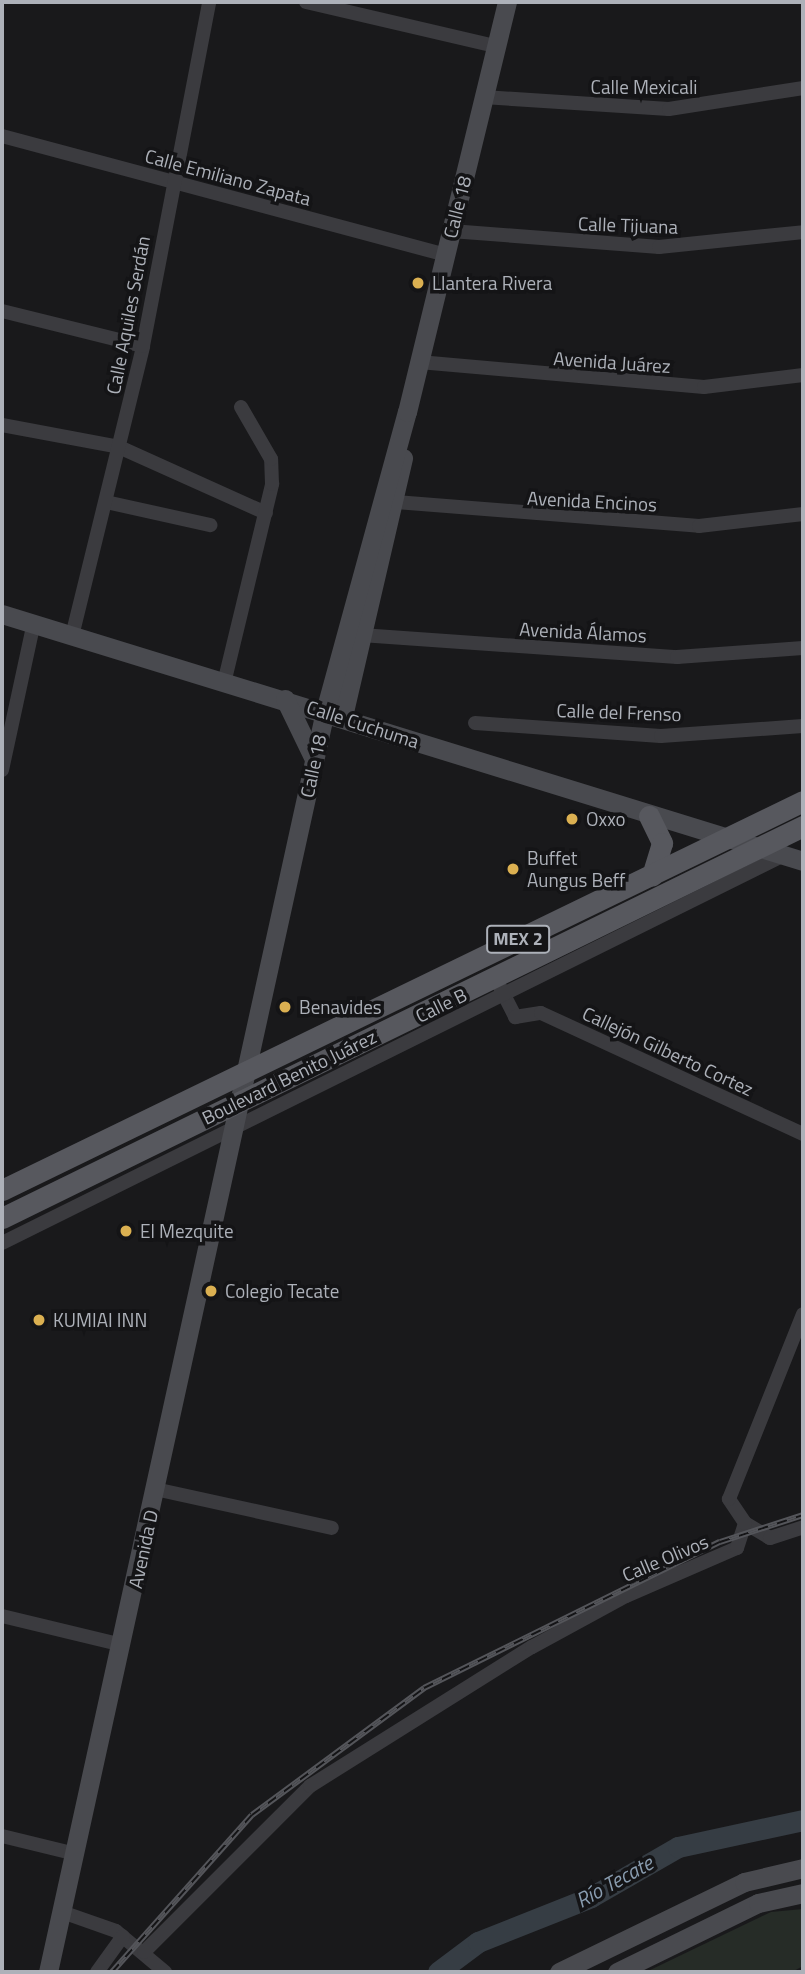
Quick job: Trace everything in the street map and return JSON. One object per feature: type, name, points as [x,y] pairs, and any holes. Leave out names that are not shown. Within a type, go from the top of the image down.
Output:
[{"type":"main road","name":"Boulevard Benito Juárez","points":[[2,1190],[803,801]]},
{"type":"main road","points":[[760,847],[765,832],[803,813]]},
{"type":"main road","points":[[649,816],[662,843],[652,875]]},
{"type":"main road","name":"Boulevard Benito Juárez","points":[[2,1218],[239,1102],[499,986],[803,826]]},
{"type":"street","name":"Calle Aquiles Serdán","points":[[73,632],[143,346],[209,2]]},
{"type":"street","points":[[306,2],[495,46]]},
{"type":"street","name":"Calle 18","points":[[235,1125],[314,759],[334,714],[361,635],[407,412],[507,2]]},
{"type":"street","name":"Calle Mexicali","points":[[483,97],[669,109],[803,88]]},
{"type":"street","name":"Calle Emiliano Zapata","points":[[2,136],[445,255]]},
{"type":"street","name":"Calle Tijuana","points":[[451,231],[659,247],[803,232]]},
{"type":"street","points":[[2,311],[143,346]]},
{"type":"street","name":"Avenida Juárez","points":[[419,362],[704,387],[803,375]]},
{"type":"street","points":[[225,680],[266,513],[271,459],[241,407]]},
{"type":"street","points":[[2,425],[119,447],[266,513]]},
{"type":"street","points":[[106,502],[210,525]]},
{"type":"street","name":"Calle 18","points":[[334,714],[387,502]]},
{"type":"street","name":"Avenida Encinos","points":[[387,502],[699,526],[803,514]]},
{"type":"street","name":"Calle Cuchuma","points":[[2,614],[73,632],[722,840],[760,847],[803,861]]},
{"type":"street","points":[[2,770],[33,622]]},
{"type":"street","name":"Avenida Álamos","points":[[361,635],[677,657],[803,648]]},
{"type":"street","points":[[285,699],[314,759]]},
{"type":"street","name":"Calle del Frenso","points":[[475,723],[661,736],[803,726]]},
{"type":"street","name":"Calle B","points":[[2,1243],[235,1125],[499,986],[784,855]]},
{"type":"street","name":"Callejón Gilberto Cortez","points":[[499,986],[515,1017],[541,1013],[803,1134]]},
{"type":"street","name":"Avenida D","points":[[48,1972],[123,1645],[235,1125]]},
{"type":"street","points":[[770,1538],[745,1523],[729,1499],[803,1314]]},
{"type":"street","points":[[155,1489],[332,1528]]},
{"type":"street","name":"Calle Olivos","points":[[144,1952],[294,1799],[424,1711],[626,1596],[737,1548],[745,1523]]},
{"type":"street","points":[[737,1548],[803,1527]]},
{"type":"street","points":[[2,1616],[123,1645]]},
{"type":"street","points":[[2,1836],[76,1854]]},
{"type":"street","points":[[559,1972],[744,1882],[803,1868]]},
{"type":"street","points":[[617,1972],[758,1903],[803,1893]]},
{"type":"street","points":[[62,1912],[123,1936],[165,1972]]},
{"type":"street","points":[[97,1972],[123,1936]]},
{"type":"shaded area","points":[[803,1909],[803,1966],[792,1972],[646,1972],[771,1912]]},
{"type":"waterway","name":"Río Tecate","points":[[438,1972],[478,1942],[591,1897],[678,1847],[803,1820]]},
{"type":"railway","points":[[112,1972],[252,1815],[424,1688],[720,1542],[803,1515]]},
{"type":"place","name":"Llantera Rivera","points":[[418,283]]},
{"type":"place","name":"Oxxo","points":[[572,819]]},
{"type":"place","name":"Buffet Aungus Beff","points":[[513,869]]},
{"type":"place","name":"Benavides","points":[[285,1007]]},
{"type":"place","name":"El Mezquite","points":[[126,1231]]},
{"type":"place","name":"Colegio Tecate","points":[[211,1291]]},
{"type":"place","name":"KUMIAI INN","points":[[39,1320]]}]
